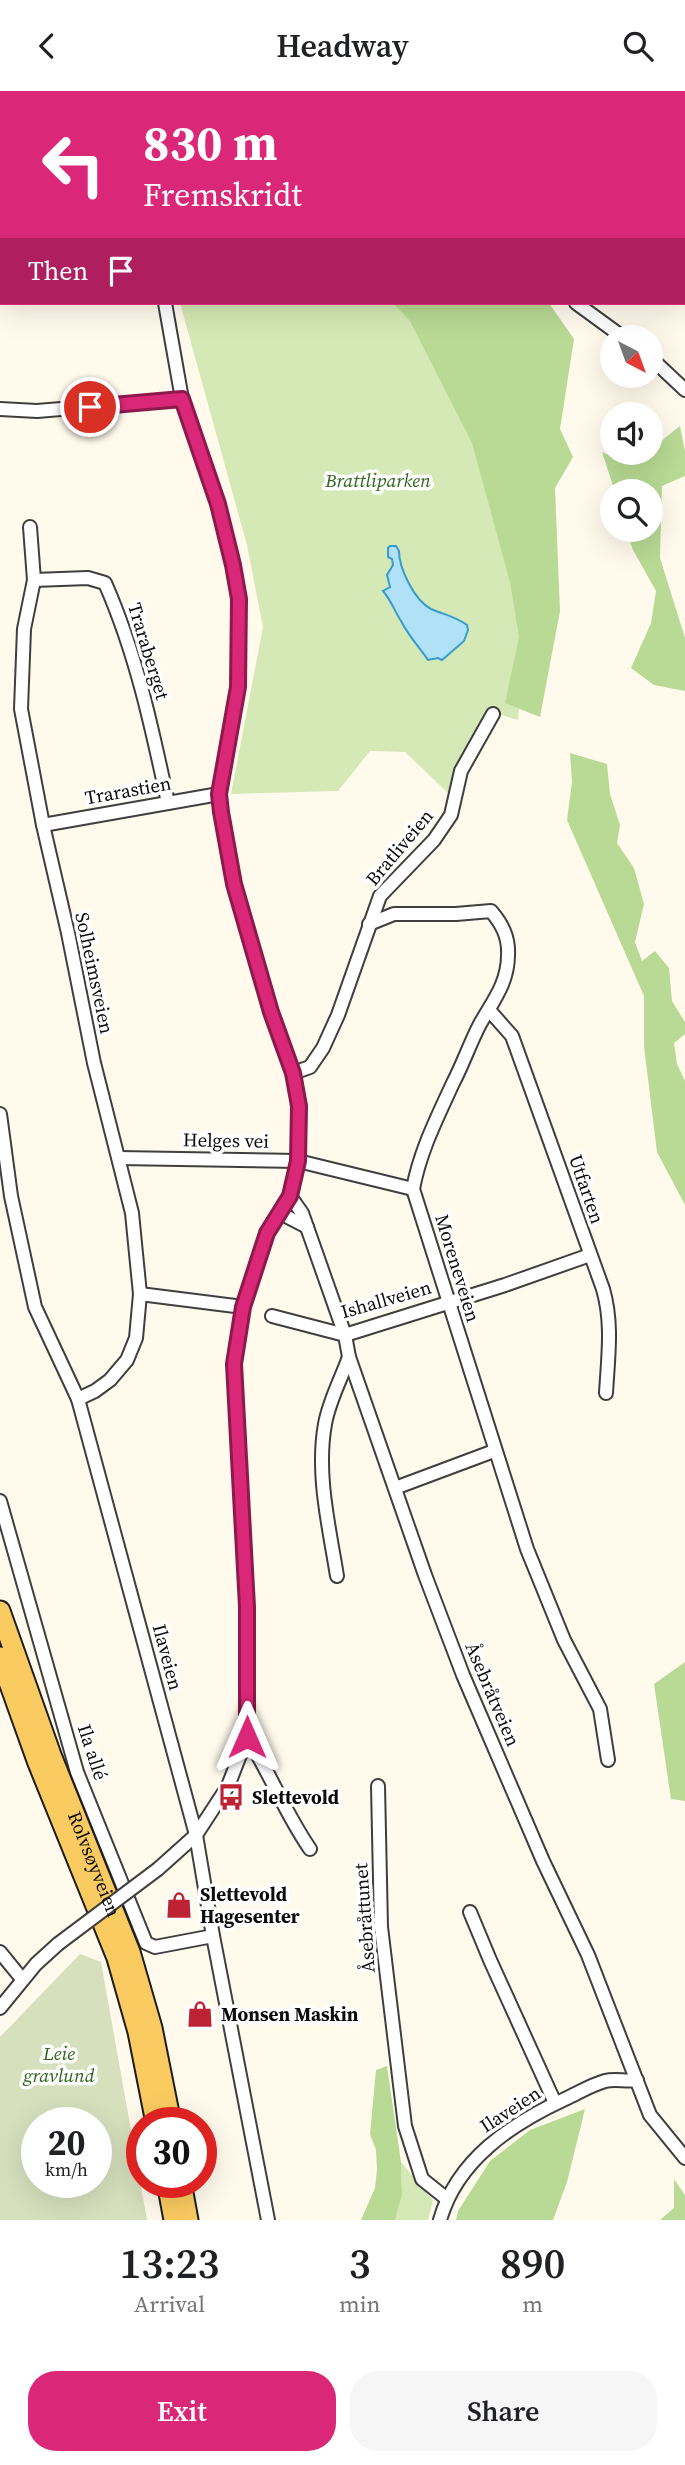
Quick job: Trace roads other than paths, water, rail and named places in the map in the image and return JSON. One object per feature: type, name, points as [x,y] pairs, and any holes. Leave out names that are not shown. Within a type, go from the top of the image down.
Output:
[{"type":"main road","name":"Rolvsøyveien","points":[[0,1611],[51,1755],[131,1952],[152,2028],[168,2107]]},
{"type":"main road","name":"Rolvsøyveien","points":[[0,1657],[38,1763],[117,1958],[138,2032],[153,2107]]},
{"type":"main road","points":[[170,2198],[174,2220]]},
{"type":"main road","points":[[184,2198],[188,2220]]},
{"type":"street","points":[[0,2008],[22,1979],[58,1944],[158,1868],[196,1835],[228,1786],[247,1737],[247,1607],[234,1364],[243,1307],[267,1233],[290,1196],[298,1161],[299,1106],[293,1073],[271,1012],[234,884],[219,794],[238,687],[239,599],[218,504],[182,399],[165,305]]},
{"type":"street","points":[[579,305],[606,325]]},
{"type":"street","points":[[663,369],[685,390]]},
{"type":"street","points":[[0,409],[37,411],[182,399]]},
{"type":"street","name":"Solheimsveien","points":[[30,527],[34,580],[24,629],[21,709],[94,1063],[132,1213],[140,1294],[136,1338],[127,1360],[110,1380],[78,1399]]},
{"type":"street","name":"Traraberget","points":[[34,580],[88,577],[105,583],[121,619],[142,687],[168,803]]},
{"type":"street","name":"Bratliveien","points":[[293,1073],[310,1067],[323,1048],[380,897],[434,840],[451,815],[461,772],[493,714]]},
{"type":"street","name":"Trarastien","points":[[43,825],[219,794]]},
{"type":"street","points":[[369,924],[394,913],[456,914],[491,911],[502,925],[509,954],[501,990],[481,1023],[432,1126],[417,1167],[413,1189]]},
{"type":"street","name":"Utfarten","points":[[489,1010],[512,1036],[608,1307],[610,1333],[606,1393]]},
{"type":"street","name":"Ilaveien","points":[[0,1114],[11,1196],[35,1307],[78,1399],[196,1835],[268,2220]]},
{"type":"street","name":"Helges vei","points":[[119,1158],[298,1161],[413,1189]]},
{"type":"street","name":"Moreneveien","points":[[413,1189],[527,1549],[564,1640],[600,1709],[608,1760]]},
{"type":"street","name":"Åsebråtveien","points":[[290,1196],[303,1213],[345,1335],[349,1357],[463,1675],[543,1861],[588,1955],[650,2115],[685,2158]]},
{"type":"street","points":[[280,1213],[307,1227]]},
{"type":"street","name":"Ishallveien","points":[[272,1315],[345,1335],[505,1285],[590,1255]]},
{"type":"street","points":[[140,1294],[243,1307]]},
{"type":"street","points":[[337,1576],[322,1484],[323,1444],[325,1422],[349,1357]]},
{"type":"street","points":[[395,1488],[494,1451]]},
{"type":"street","name":"Ila allé","points":[[0,1501],[77,1772],[146,1943],[155,1947],[213,1936]]},
{"type":"street","points":[[247,1737],[264,1763],[294,1826],[310,1849]]},
{"type":"street","name":"Åsebråttunet","points":[[379,1786],[381,1927],[405,2126],[422,2179],[447,2199]]},
{"type":"street","points":[[470,1912],[489,1960],[555,2103]]},
{"type":"street","points":[[0,1952],[22,1979]]},
{"type":"street","name":"Ilaveien","points":[[440,2220],[447,2199],[461,2176],[481,2152],[512,2128],[555,2103],[607,2080],[637,2080]]},
{"type":"water","points":[[390,546],[396,546],[399,551],[409,583],[419,599],[431,609],[467,625],[464,641],[442,660],[428,660],[383,591],[390,587],[387,575],[393,565],[392,559],[388,557]]},
{"type":"place","name":"Slettevold","points":[[231,1797]]},
{"type":"place","name":"Slettevold Hagesenter","points":[[179,1905]]},
{"type":"place","name":"Monsen Maskin","points":[[200,2014]]},
{"type":"park label","name":"Brattliparken","points":[[378,480]]},
{"type":"park label","name":"Leie gravlund","points":[[59,2064]]}]
